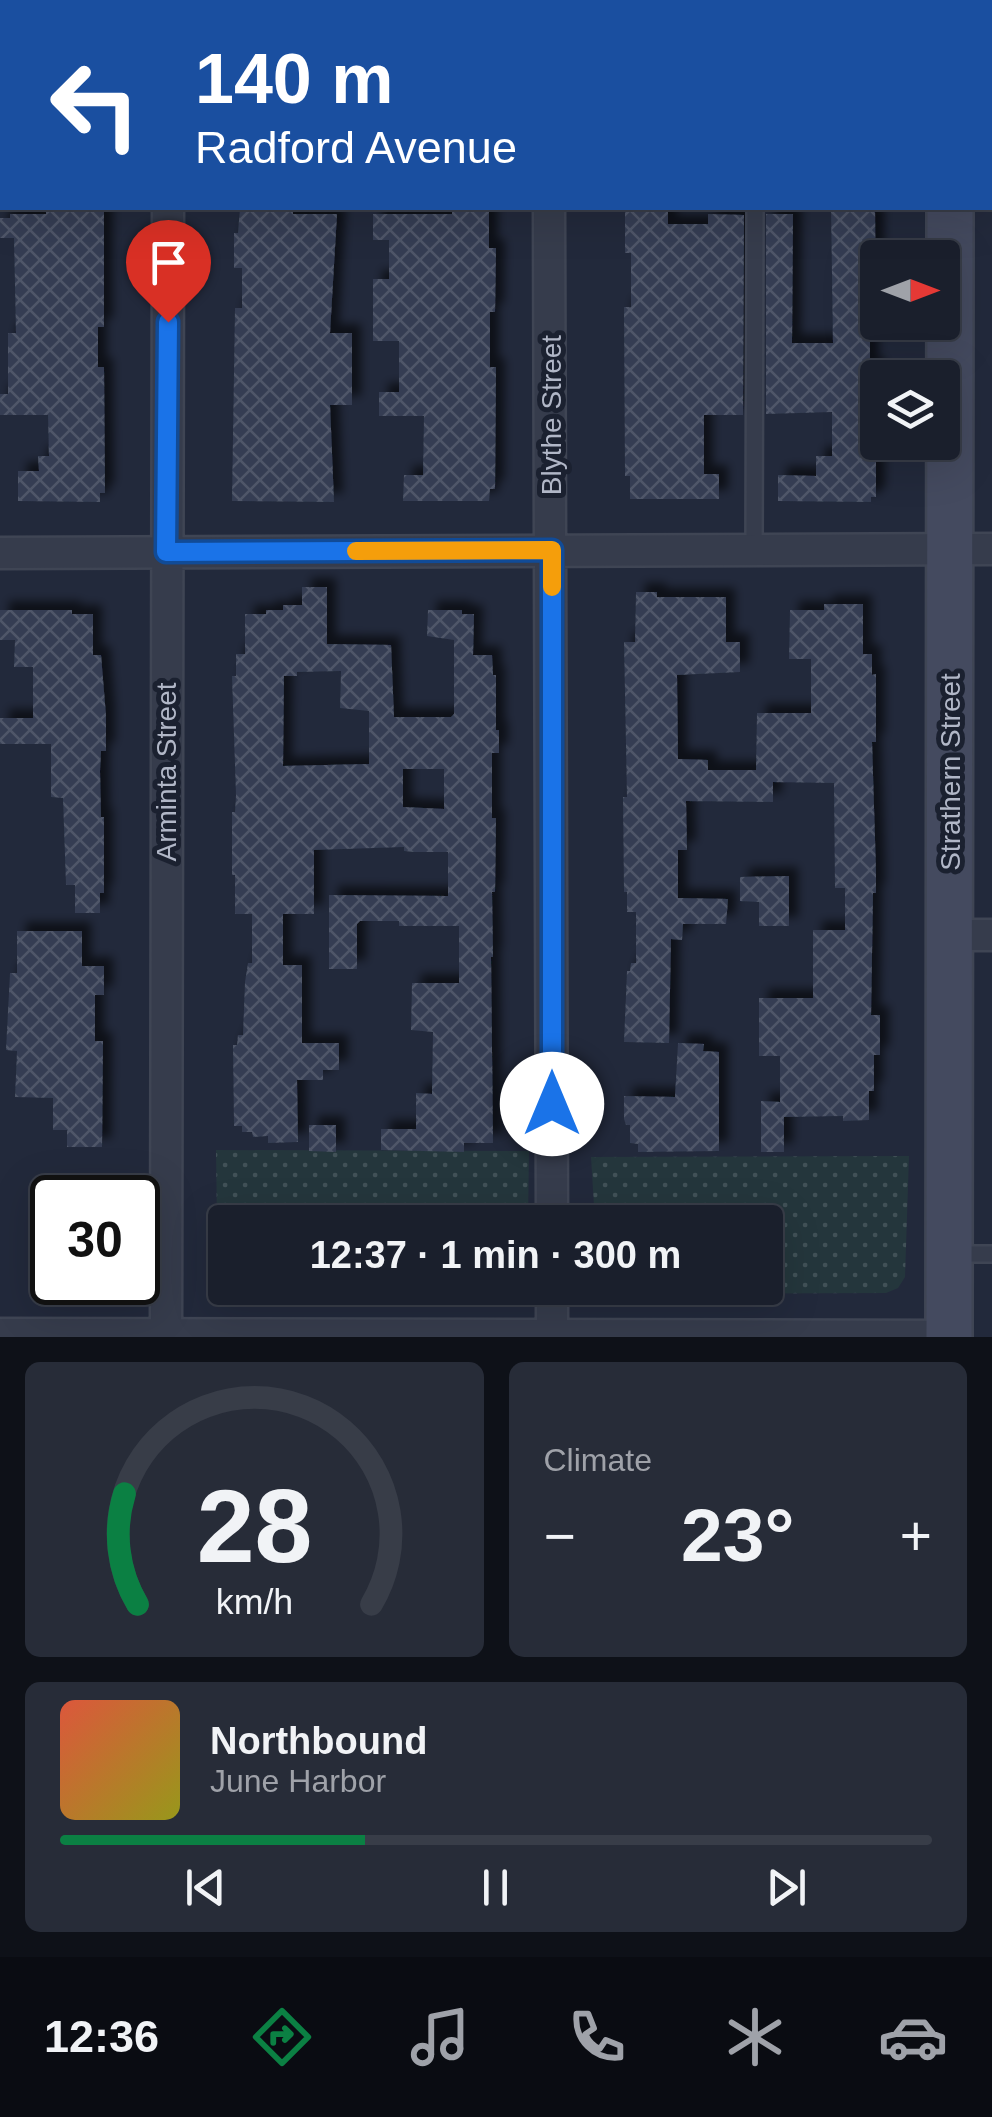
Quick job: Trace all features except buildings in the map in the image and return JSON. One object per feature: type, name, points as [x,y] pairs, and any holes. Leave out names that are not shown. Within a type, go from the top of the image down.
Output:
[{"type":"main road","name":"Strathern Street","points":[[950,210],[971,549],[971,1254],[950,1337]]},
{"type":"street","name":"Arminta Street","points":[[166,1336],[168,210]]},
{"type":"street","name":"Blythe Street","points":[[550,210],[552,1205]]},
{"type":"street","points":[[0,553],[971,549]]},
{"type":"street","points":[[552,1305],[552,1336]]},
{"type":"street","points":[[0,1334],[950,1337]]},
{"type":"lane","points":[[754,552],[755,210]]},
{"type":"shaded area","points":[[216,1150],[529,1151],[528,1205],[217,1205]]},
{"type":"shaded area","points":[[909,1156],[905,1277],[898,1288],[886,1293],[783,1293],[783,1205],[594,1205],[591,1157]]},
{"type":"slow traffic","points":[[356,551],[552,550],[552,587]]},
{"type":"route","points":[[168,322],[166,552],[552,550],[552,1104]]}]
